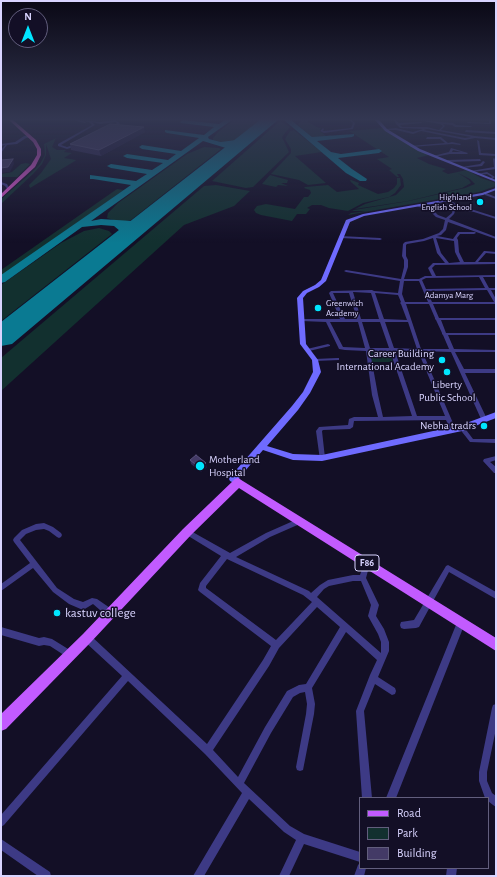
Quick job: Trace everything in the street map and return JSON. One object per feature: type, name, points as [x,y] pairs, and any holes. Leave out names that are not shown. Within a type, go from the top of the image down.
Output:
[{"type":"highway","points":[[1,197],[36,161]]},
{"type":"main road","points":[[448,161],[496,182]]},
{"type":"main road","points":[[1,724],[87,638],[187,532],[222,500],[238,482],[233,479],[262,447],[306,393],[317,372],[315,360],[303,344],[300,298],[301,295],[323,281],[348,221],[353,218],[486,194],[496,189]]},
{"type":"main road","points":[[262,447],[286,456],[322,458],[458,429],[495,415]]},
{"type":"main road","name":"F86","points":[[238,482],[496,645]]},
{"type":"street","points":[[472,171],[496,167],[494,161]]},
{"type":"street","points":[[463,167],[481,164],[484,162]]},
{"type":"street","points":[[480,170],[494,177],[491,179]]},
{"type":"street","points":[[478,174],[487,173]]},
{"type":"street","points":[[1,183],[7,185],[6,191]]},
{"type":"street","points":[[486,194],[496,198]]},
{"type":"street","points":[[449,200],[456,206],[453,213],[447,219],[445,229],[434,237],[406,243],[404,245],[406,267],[400,294],[420,351],[448,418],[472,441],[496,441]]},
{"type":"street","points":[[419,206],[432,211],[437,216],[496,238]]},
{"type":"street","points":[[455,208],[474,211],[496,218]]},
{"type":"street","points":[[464,264],[457,252],[456,238],[459,233],[477,232]]},
{"type":"street","points":[[341,237],[380,239]]},
{"type":"street","points":[[434,237],[456,240]]},
{"type":"street","points":[[434,237],[439,253],[448,264]]},
{"type":"street","points":[[475,264],[485,252],[496,253]]},
{"type":"street","points":[[434,277],[430,266],[434,264],[496,264]]},
{"type":"street","points":[[346,271],[402,280],[420,280],[422,278],[434,277],[496,276]]},
{"type":"street","points":[[480,276],[496,302]]},
{"type":"street","points":[[420,280],[484,419]]},
{"type":"street","points":[[424,290],[496,289]]},
{"type":"street","points":[[343,320],[331,293],[335,291],[372,291],[400,294]]},
{"type":"street","points":[[351,291],[361,321],[368,350],[380,418]]},
{"type":"street","points":[[372,291],[415,418]]},
{"type":"street","name":"Adamya Marg","points":[[402,303],[496,302]]},
{"type":"street","points":[[437,319],[496,319]]},
{"type":"street","points":[[301,320],[409,321]]},
{"type":"street","points":[[328,321],[341,348],[368,350],[418,349],[420,351],[496,352]]},
{"type":"street","points":[[444,334],[496,334]]},
{"type":"street","points":[[309,350],[328,345]]},
{"type":"street","points":[[315,360],[338,359]]},
{"type":"street","points":[[462,371],[496,371]]},
{"type":"street","points":[[322,458],[319,432],[321,428],[350,427],[351,420],[354,419],[448,418]]},
{"type":"street","points":[[496,458],[486,461],[496,471]]},
{"type":"street","points":[[276,646],[202,590],[202,585],[228,556],[268,535],[300,521]]},
{"type":"street","points":[[58,536],[44,526],[36,527],[24,532],[16,540],[33,564],[55,590],[72,602],[83,606],[94,601],[110,613]]},
{"type":"street","points":[[187,532],[228,556],[306,593],[382,659]]},
{"type":"street","points":[[367,563],[363,578],[375,605],[373,619],[385,642],[385,651],[360,711],[367,797]]},
{"type":"street","points":[[1,588],[33,564]]},
{"type":"street","points":[[404,625],[416,624],[448,568],[496,596]]},
{"type":"street","points":[[208,751],[276,646],[328,583],[353,578],[363,578]]},
{"type":"street","points":[[391,797],[461,623]]},
{"type":"street","points":[[300,767],[310,709],[308,687],[345,626]]},
{"type":"street","points":[[1,631],[39,642],[44,641],[70,655]]},
{"type":"street","points":[[87,638],[208,751],[275,819],[302,838],[359,857]]},
{"type":"street","points":[[1,822],[128,676]]},
{"type":"street","points":[[373,678],[392,692]]},
{"type":"street","points":[[239,784],[268,730],[290,694],[299,689],[308,687]]},
{"type":"street","points":[[496,708],[494,734],[483,772],[484,782],[489,796],[496,802]]},
{"type":"street","points":[[198,876],[248,792]]},
{"type":"street","points":[[284,876],[302,838]]},
{"type":"street","points":[[1,844],[46,876]]},
{"type":"green space","points":[[43,161],[33,174],[1,204],[1,199]]},
{"type":"green space","points":[[50,161],[75,161],[30,188],[29,185],[41,173]]},
{"type":"green space","points":[[177,161],[206,161],[131,220],[120,222],[107,218],[108,213],[118,203]]},
{"type":"green space","points":[[235,161],[280,161],[253,187],[246,188],[212,181]]},
{"type":"green space","points":[[283,161],[301,161],[326,183],[308,185],[299,180],[271,174]]},
{"type":"green space","points":[[380,161],[423,161],[446,169],[442,171],[448,174],[467,170],[481,178],[496,183],[496,186],[479,192],[348,215],[351,213],[367,211],[352,211],[354,210],[409,201],[465,188],[475,184],[470,179],[458,173],[471,183],[462,188],[408,201],[355,209],[365,204],[396,195],[404,187],[403,179],[400,174],[397,174],[399,177],[397,177],[389,170],[392,169]]},
{"type":"green space","points":[[21,164],[30,164],[17,177],[1,177],[1,174],[12,172]]},
{"type":"green space","points":[[270,175],[288,180],[287,183],[281,183],[288,186],[278,185],[276,187],[262,184]]},
{"type":"green space","points":[[397,178],[400,178],[401,185],[395,193],[389,197],[363,203],[348,211],[321,205],[312,205],[307,208],[310,209],[306,214],[297,214],[292,221],[261,215],[256,213],[254,210],[257,206],[266,204],[295,209],[304,197],[308,197],[311,193],[310,190],[304,188],[305,187],[328,185],[337,192],[359,189],[350,180],[359,183],[358,185],[378,194],[388,192],[397,184]]},
{"type":"green space","points":[[216,185],[250,191],[234,206],[184,225],[1,391],[1,358],[204,186]]},
{"type":"green space","points":[[117,189],[124,190],[1,276],[1,270]]},
{"type":"green space","points":[[99,228],[109,231],[112,234],[1,321],[1,285],[61,243],[84,231]]},
{"type":"green space","points":[[387,350],[390,352],[393,362],[372,362],[371,351]]},
{"type":"building","points":[[1,161],[12,161],[8,167],[1,168]]},
{"type":"building","points":[[196,455],[206,463],[200,468],[190,460]]},
{"type":"taxiway","points":[[161,161],[169,162]]},
{"type":"taxiway","points":[[154,173],[171,161]]},
{"type":"taxiway","points":[[337,161],[349,171],[363,179]]},
{"type":"taxiway","points":[[111,166],[154,173]]},
{"type":"taxiway","points":[[138,184],[154,173]]},
{"type":"taxiway","points":[[93,177],[138,184]]},
{"type":"taxiway","points":[[1,280],[138,184]]},
{"type":"taxiway","points":[[116,224],[133,224],[146,220]]},
{"type":"taxiway","points":[[83,225],[101,222],[116,224]]},
{"type":"taxiway","points":[[116,224],[123,228],[125,231],[125,237]]},
{"type":"runway","points":[[1,337],[219,161]]},
{"type":"place","name":"Highland English School","points":[[480,202]]},
{"type":"place","name":"Greenwich Academy","points":[[318,308]]},
{"type":"place","name":"Career Building International Academy","points":[[442,360]]},
{"type":"place","name":"Liberty Public School","points":[[447,372]]},
{"type":"place","name":"Nebha tradrs","points":[[484,426]]},
{"type":"place","name":"Motherland Hospital","points":[[200,466]]},
{"type":"place","name":"kastuv college","points":[[57,613]]}]
